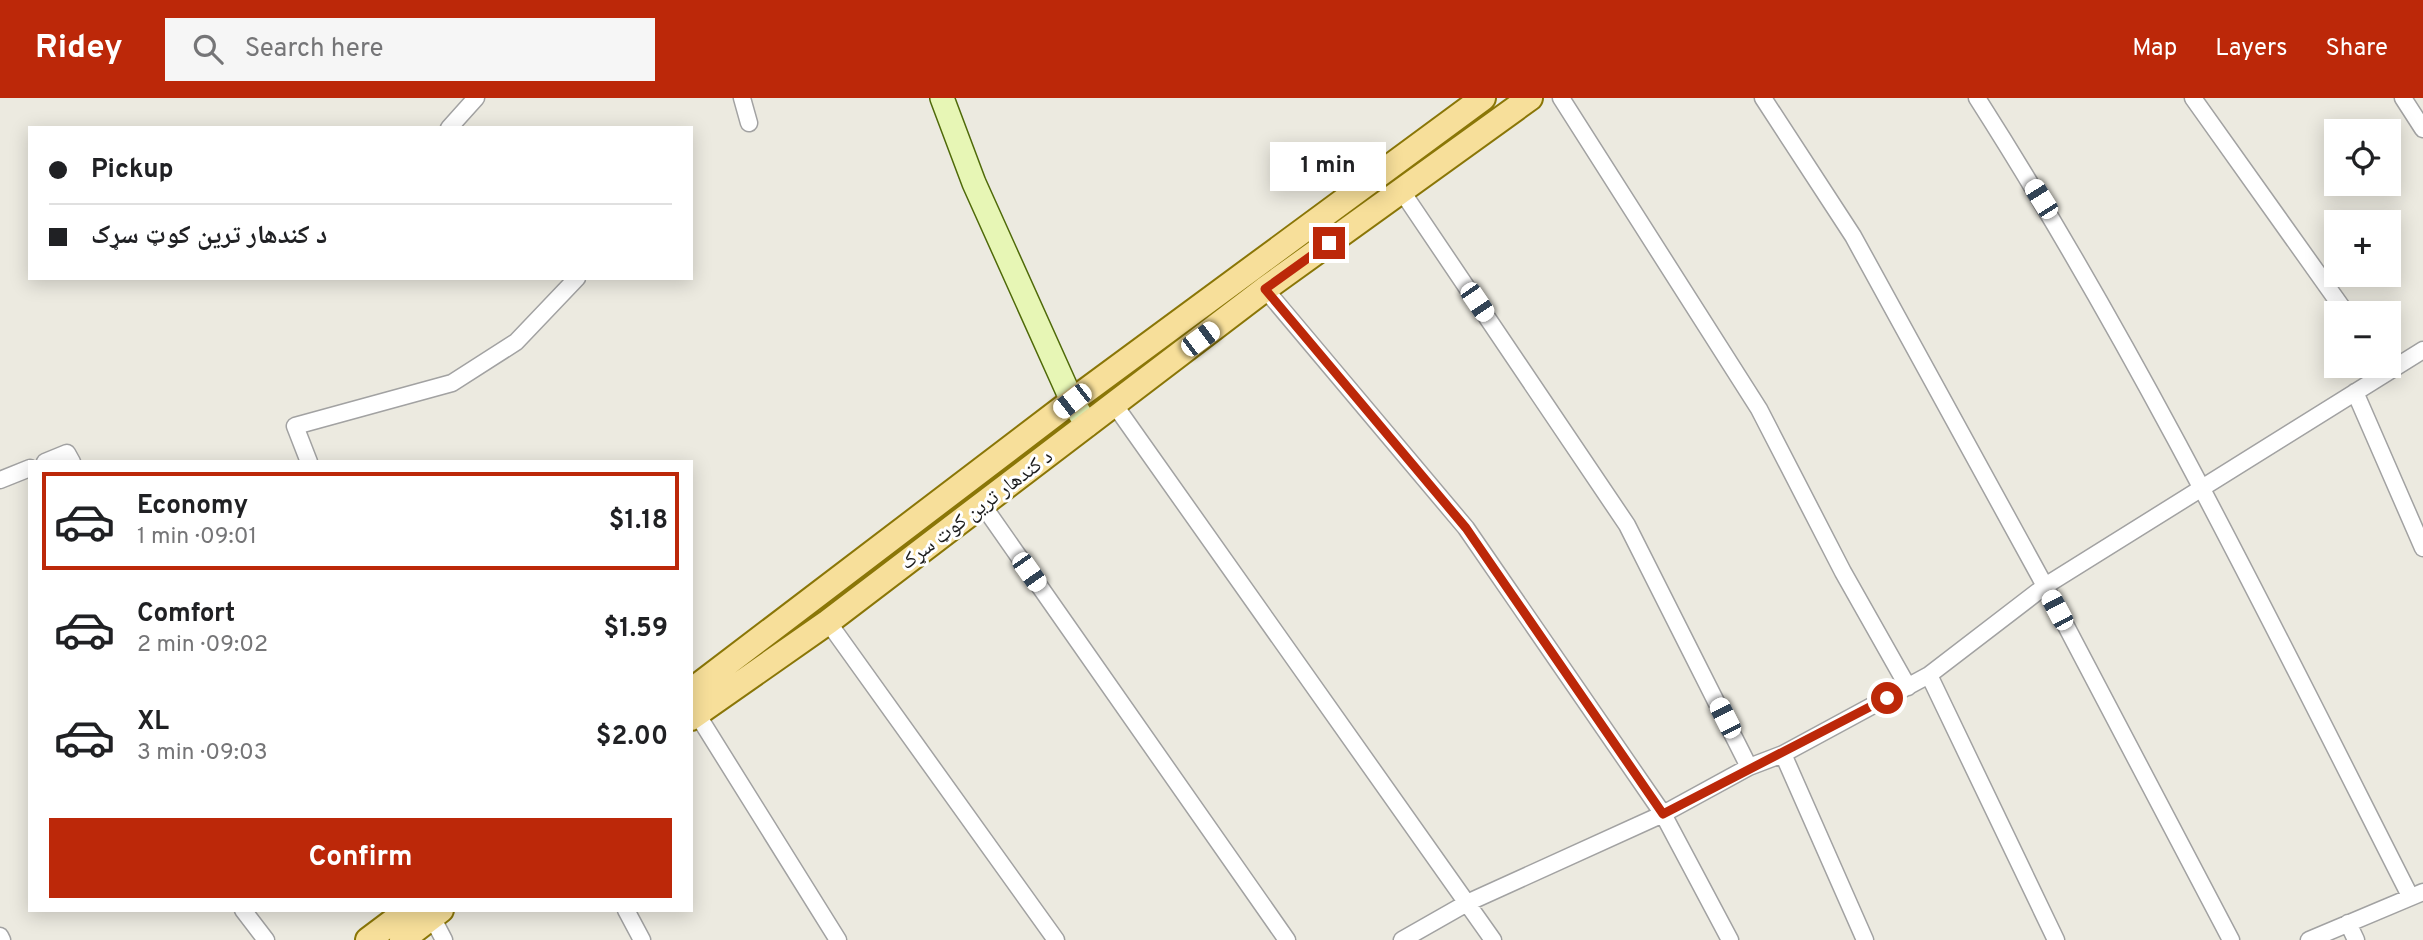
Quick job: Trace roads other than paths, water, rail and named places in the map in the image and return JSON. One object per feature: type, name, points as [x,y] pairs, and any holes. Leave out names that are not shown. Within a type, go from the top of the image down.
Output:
[{"type":"main road","points":[[942,98],[974,183],[1072,401],[1087,425]]},
{"type":"main road","name":"د کندهار ترين کوټ سړک","points":[[693,708],[828,622],[1265,289],[1483,98]]},
{"type":"main road","name":"د کندهار ترين کوټ سړک","points":[[693,708],[1072,401],[1364,202],[1401,190],[1530,98]]},
{"type":"main road","points":[[368,940],[405,912]]},
{"type":"main road","points":[[402,940],[436,914]]},
{"type":"street","points":[[452,126],[476,98]]},
{"type":"street","points":[[742,98],[749,123]]},
{"type":"street","points":[[1561,98],[1759,409],[1843,572],[1908,687]]},
{"type":"street","points":[[1763,98],[1853,236],[2045,586],[2231,940]]},
{"type":"street","points":[[1977,98],[2041,199],[2202,487],[2416,894],[2309,940]]},
{"type":"street","points":[[2193,98],[2337,301]]},
{"type":"street","points":[[2403,98],[2423,129]]},
{"type":"street","points":[[1401,190],[1628,525],[1749,767]]},
{"type":"street","points":[[308,460],[295,426],[452,383],[516,342],[575,280]]},
{"type":"street","points":[[1265,289],[1466,528],[1663,814],[1730,940]]},
{"type":"street","points":[[2401,361],[2423,350]]},
{"type":"street","points":[[1402,940],[1467,903],[1663,814],[1749,767],[1783,754],[1929,675],[2045,586],[2374,378]]},
{"type":"street","points":[[2356,391],[2423,548]]},
{"type":"street","points":[[1114,404],[1493,940]]},
{"type":"street","points":[[50,460],[67,453],[71,460]]},
{"type":"street","points":[[0,480],[28,469]]},
{"type":"street","points":[[982,504],[1287,940]]},
{"type":"street","points":[[828,622],[1056,940]]},
{"type":"street","points":[[1929,675],[2056,940]]},
{"type":"street","points":[[693,708],[838,940]]},
{"type":"street","points":[[1783,754],[1865,940]]},
{"type":"street","points":[[245,912],[266,940]]},
{"type":"street","points":[[627,912],[642,940]]},
{"type":"street","points":[[436,914],[444,940]]},
{"type":"street","points":[[2347,923],[2356,940]]}]
